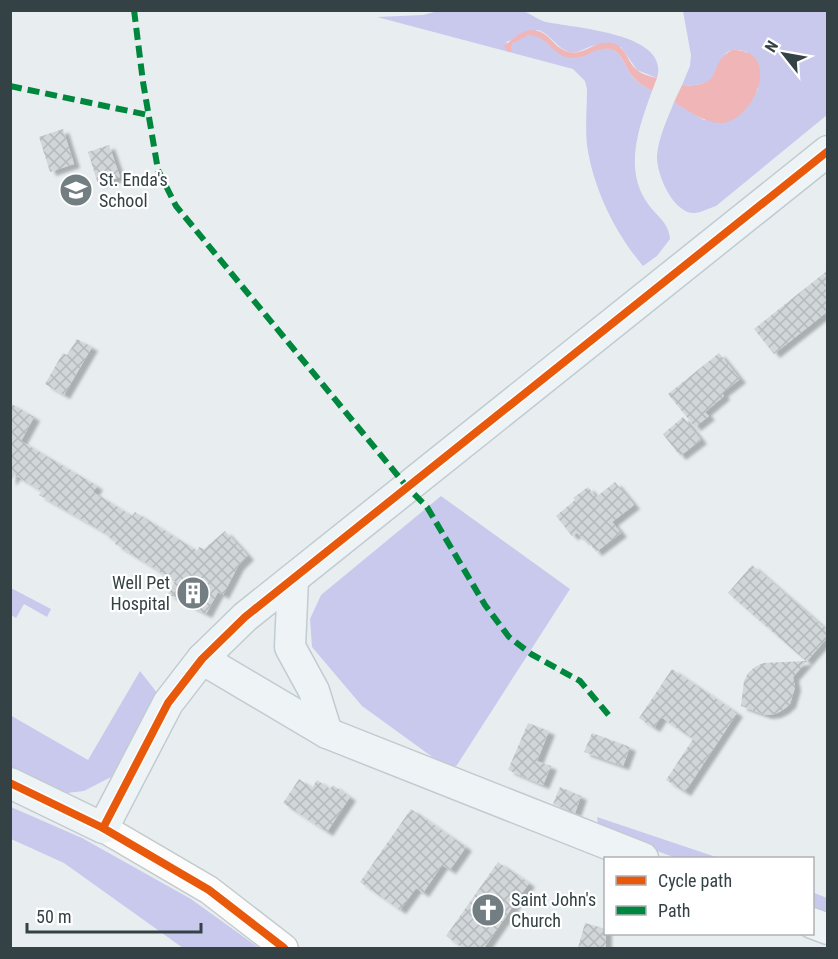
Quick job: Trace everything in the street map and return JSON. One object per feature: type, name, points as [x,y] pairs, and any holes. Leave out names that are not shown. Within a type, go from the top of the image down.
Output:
[{"type":"main road","points":[[10,783],[103,828],[168,703],[202,659],[245,617],[828,151]]},
{"type":"main road","points":[[293,579],[290,647],[314,691],[327,733]]},
{"type":"main road","points":[[202,659],[327,733],[640,857]]},
{"type":"main road","points":[[814,923],[828,929]]},
{"type":"street","points":[[103,828],[208,890],[284,948]]},
{"type":"shaded area","points":[[442,10],[521,11],[546,22],[617,35],[650,51],[657,63],[657,78],[637,70],[621,47],[596,45],[578,52],[569,52],[538,30],[506,42],[511,48],[512,44],[522,37],[534,35],[559,53],[571,58],[604,48],[615,51],[635,79],[652,91],[638,133],[635,162],[640,191],[665,224],[669,233],[670,239],[657,256],[643,266],[623,239],[607,209],[594,177],[587,145],[587,89],[585,81],[573,69],[377,17],[423,15]]},
{"type":"shaded area","points":[[683,11],[827,11],[827,115],[716,206],[694,213],[679,207],[673,200],[663,182],[657,163],[660,141],[674,102],[704,120],[744,111],[758,89],[747,52],[737,50],[730,50],[726,53],[715,75],[707,82],[682,85],[690,66],[691,55]]},
{"type":"shaded area","points":[[529,30],[542,33],[563,50],[575,53],[603,43],[615,44],[622,49],[638,71],[657,78],[652,91],[635,79],[618,54],[609,49],[571,58],[559,54],[541,39],[528,35],[512,44],[511,52],[507,51],[504,46],[519,34]]},
{"type":"shaded area","points":[[732,50],[748,53],[757,61],[760,73],[752,100],[743,112],[732,120],[720,123],[696,116],[674,102],[682,85],[696,85],[711,79],[724,55]]},
{"type":"shaded area","points":[[441,496],[570,589],[457,765],[449,769],[362,706],[312,647],[310,619],[321,595]]},
{"type":"shaded area","points":[[11,588],[51,609],[47,617],[24,604],[16,618],[11,615]]},
{"type":"shaded area","points":[[140,671],[158,694],[111,777],[84,791],[67,793],[11,771],[10,715],[88,760]]},
{"type":"shaded area","points":[[11,807],[82,838],[191,899],[259,948],[183,948],[64,863],[11,839]]},
{"type":"shaded area","points":[[597,817],[716,857],[673,857],[605,832],[598,824]]},
{"type":"shaded area","points":[[814,893],[827,898],[827,915],[814,910]]},
{"type":"building","points":[[63,129],[74,164],[50,172],[39,137]]},
{"type":"building","points":[[109,145],[120,177],[98,184],[88,152]]},
{"type":"building","points":[[828,270],[828,311],[774,354],[754,329]]},
{"type":"building","points":[[77,339],[92,347],[64,395],[45,384],[63,353],[67,355]]},
{"type":"building","points":[[719,353],[740,379],[722,393],[724,396],[705,412],[709,416],[695,427],[668,394]]},
{"type":"building","points":[[10,403],[34,417],[21,441],[97,486],[93,492],[132,516],[135,512],[197,551],[199,547],[204,549],[225,531],[248,556],[238,566],[223,595],[218,592],[206,614],[168,594],[175,581],[115,544],[116,541],[104,532],[39,495],[42,491],[15,475],[10,482]]},
{"type":"building","points":[[683,417],[701,440],[680,456],[663,434]]},
{"type":"building","points":[[615,482],[634,505],[612,522],[621,533],[596,552],[587,540],[584,541],[577,533],[572,536],[556,516],[575,500],[573,498],[588,487],[596,497]]},
{"type":"building","points":[[752,565],[828,631],[828,637],[793,677],[795,687],[790,704],[775,714],[766,715],[741,706],[744,681],[748,673],[763,663],[806,661],[728,593]]},
{"type":"building","points":[[672,669],[737,713],[685,792],[666,780],[693,739],[661,717],[654,728],[639,718]]},
{"type":"building","points":[[528,723],[549,731],[537,761],[551,766],[543,785],[508,770]]},
{"type":"building","points":[[592,733],[630,747],[623,766],[584,752]]},
{"type":"building","points":[[299,779],[312,788],[317,780],[330,789],[333,785],[350,797],[327,832],[283,803]]},
{"type":"building","points":[[560,787],[581,796],[575,813],[553,804]]},
{"type":"building","points":[[411,809],[466,847],[450,870],[442,865],[423,893],[416,888],[400,910],[360,882]]},
{"type":"building","name":"Saint John's Church","points":[[498,862],[529,883],[484,948],[463,948],[446,936]]},
{"type":"building","points":[[585,923],[604,928],[606,948],[578,948]]},
{"type":"marked path","points":[[134,10],[158,170],[176,206],[408,488],[427,507],[485,605],[509,637],[531,654],[580,681],[612,719]]},
{"type":"marked path","points":[[10,86],[148,115]]},
{"type":"cycle path","points":[[103,828],[168,703],[202,659],[245,617],[828,151]]},
{"type":"cycle path","points":[[10,783],[103,828],[209,890],[284,948]]},
{"type":"place","name":"St. Enda's School","points":[[76,190]]},
{"type":"place","name":"Well Pet Hospital","points":[[193,593]]},
{"type":"place","name":"Saint John's Church","points":[[488,910]]}]
